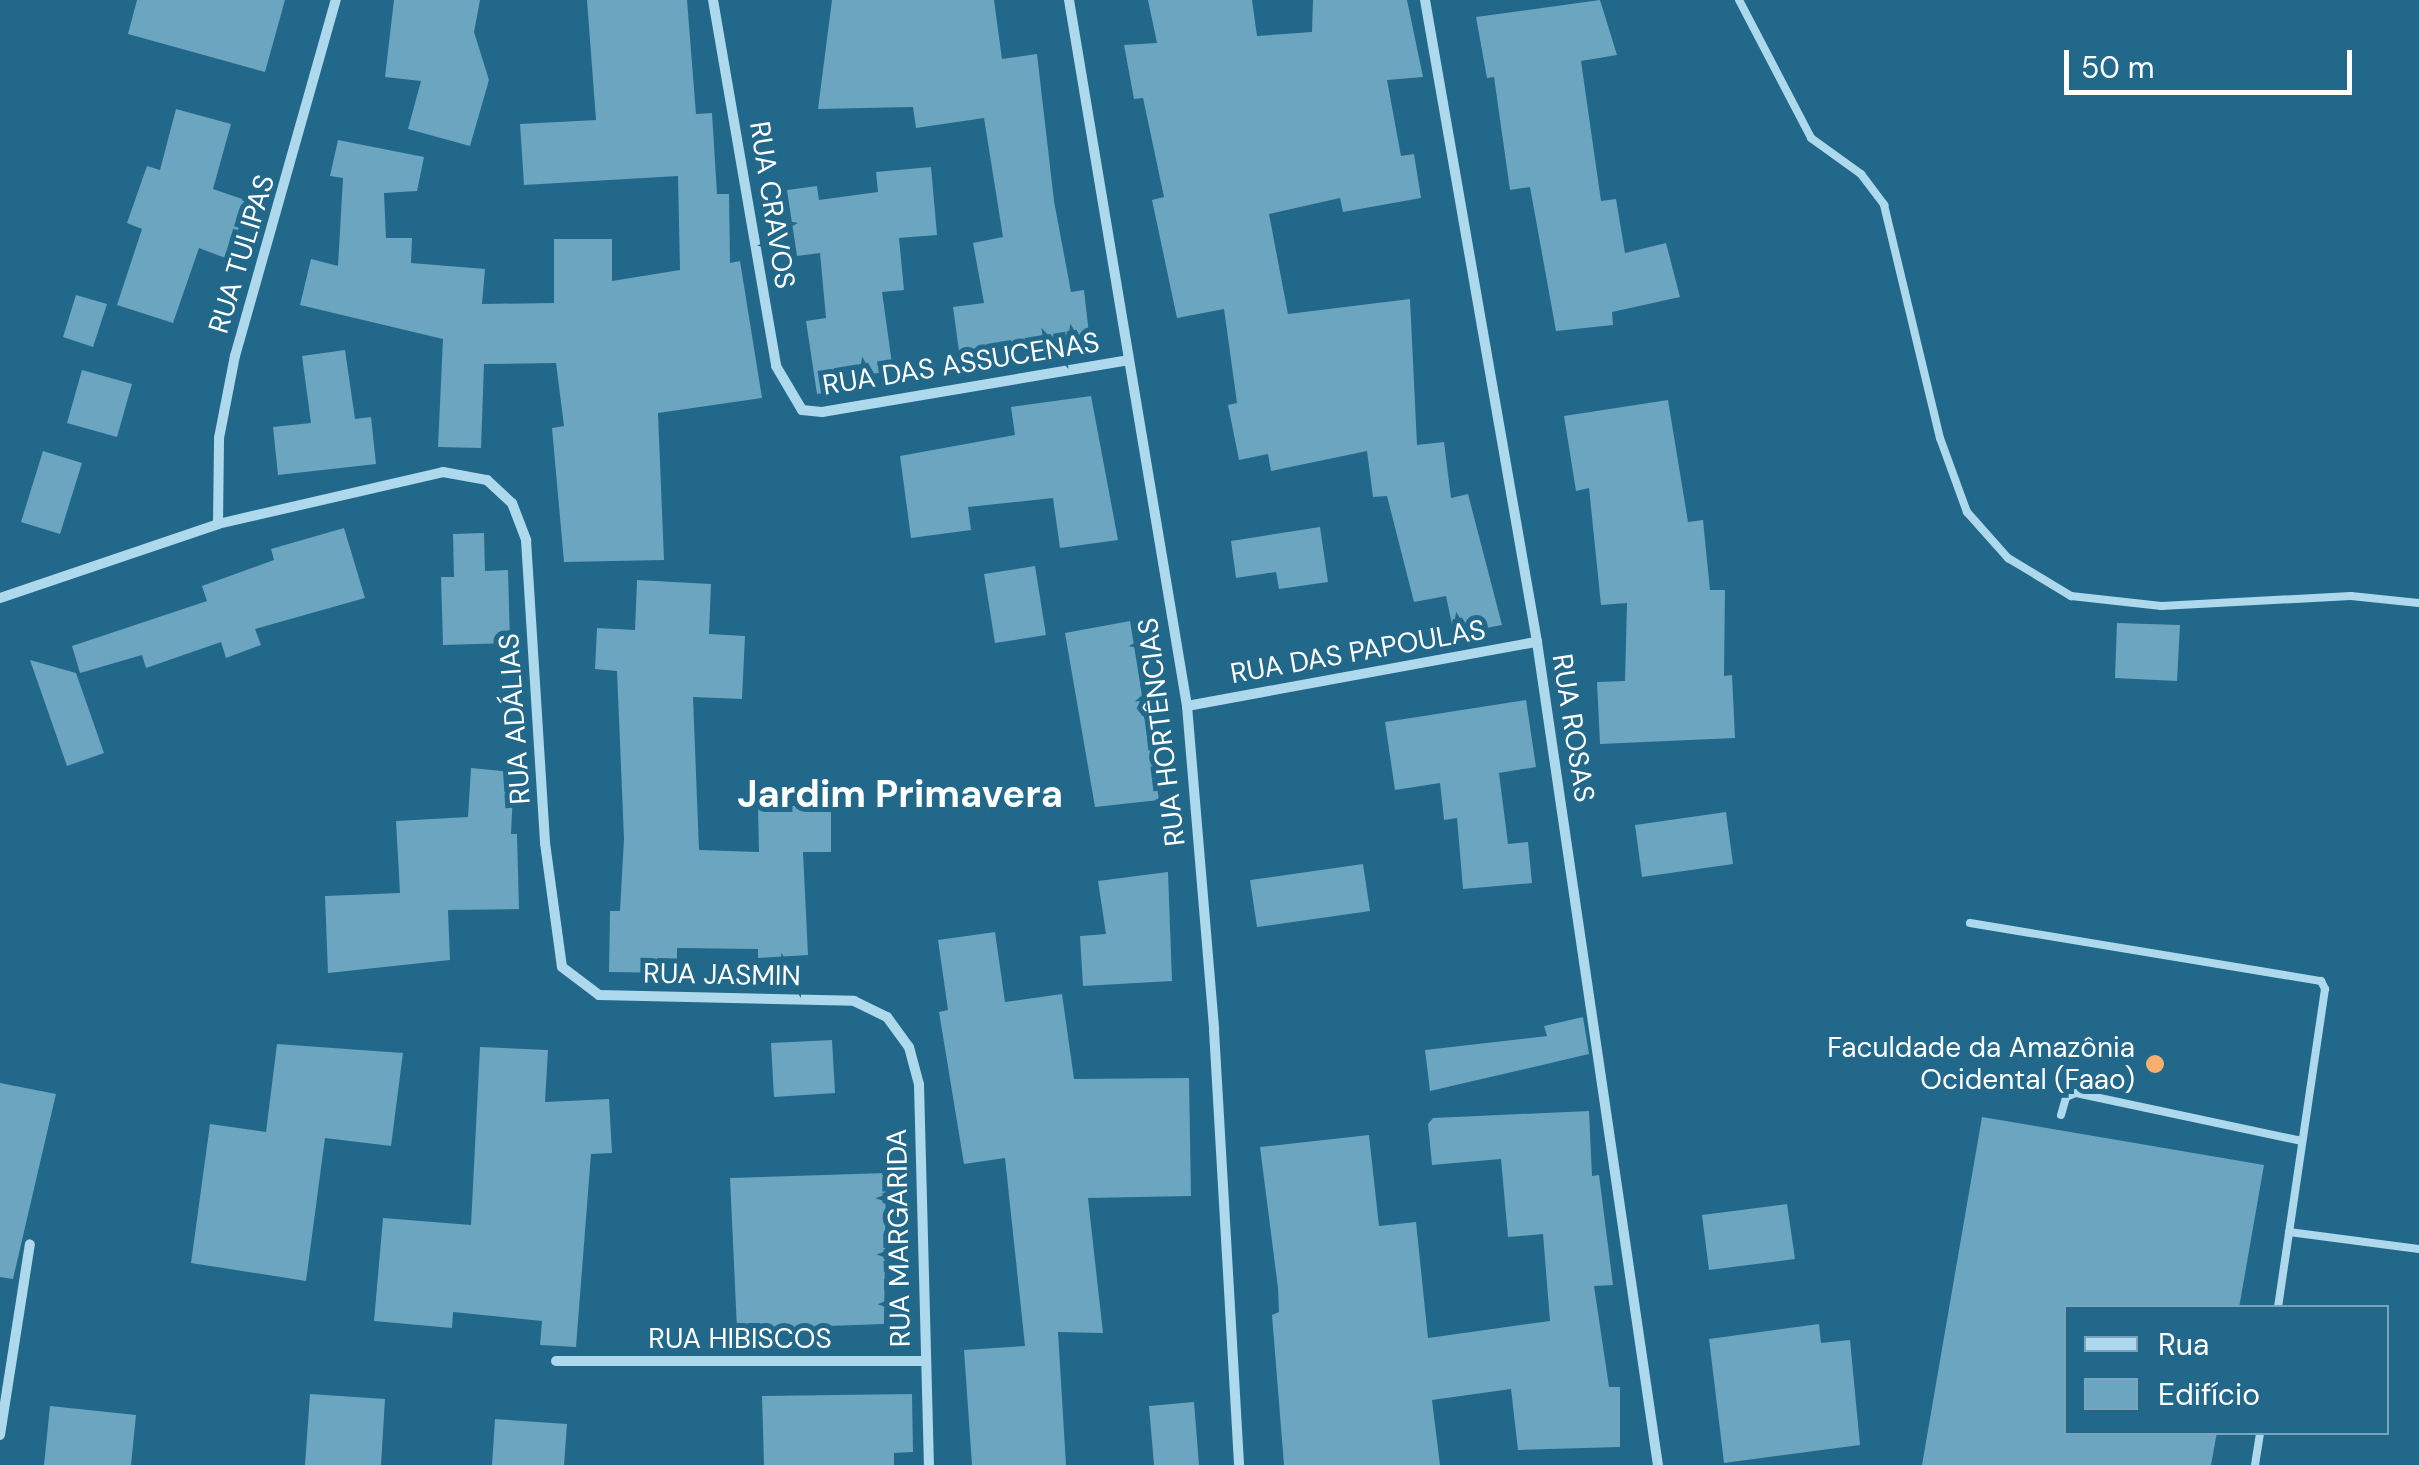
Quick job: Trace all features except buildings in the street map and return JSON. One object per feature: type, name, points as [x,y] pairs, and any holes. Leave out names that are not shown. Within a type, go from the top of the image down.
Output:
[{"type":"street","name":"RUA TULIPAS","points":[[218,524],[219,438],[235,356],[336,0]]},
{"type":"street","name":"RUA CRAVOS","points":[[714,0],[776,366],[785,392],[802,410]]},
{"type":"street","name":"RUA HORTÊNCIAS","points":[[1068,0],[1187,706],[1214,1030],[1239,1465]]},
{"type":"street","name":"RUA ROSAS","points":[[1425,0],[1537,642],[1658,1465]]},
{"type":"street","name":"RUA DAS ASSUCENAS","points":[[802,410],[822,412],[1128,360]]},
{"type":"street","name":"RUA ADÁLIAS","points":[[218,524],[443,472],[488,480],[512,503],[526,540],[545,844],[562,967]]},
{"type":"street","points":[[0,598],[218,524]]},
{"type":"street","name":"RUA DAS PAPOULAS","points":[[1187,706],[1537,642]]},
{"type":"street","name":"RUA JASMIN","points":[[562,967],[599,995],[854,1001],[887,1018]]},
{"type":"street","name":"RUA MARGARIDA","points":[[887,1018],[908,1048],[919,1085],[929,1465]]},
{"type":"street","points":[[0,1435],[30,1244]]},
{"type":"street","name":"RUA HIBISCOS","points":[[556,1361],[924,1361]]},
{"type":"lane","points":[[1739,0],[1811,138],[1861,174],[1884,205],[1940,438],[1967,512],[2008,558],[2071,596],[2161,606],[2351,596],[2419,603]]},
{"type":"lane","points":[[1970,923],[2317,976],[2325,989],[2278,1305]]},
{"type":"lane","points":[[2061,1115],[2066,1097],[2076,1093],[2302,1141]]},
{"type":"lane","points":[[2290,1232],[2419,1249]]},
{"type":"lane","points":[[2255,1465],[2260,1435]]},
{"type":"place","name":"Faculdade da Amazônia Ocidental (Faao)","points":[[2155,1064]]},
{"type":"district","name":"Jardim Primavera","points":[[900,795]]}]
